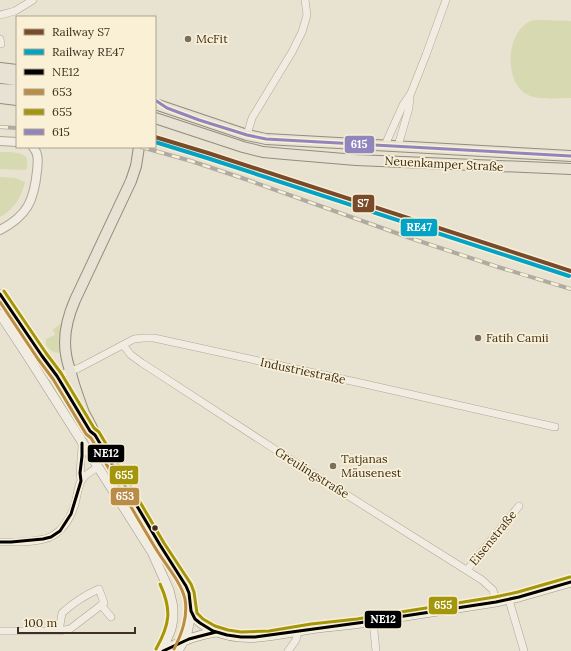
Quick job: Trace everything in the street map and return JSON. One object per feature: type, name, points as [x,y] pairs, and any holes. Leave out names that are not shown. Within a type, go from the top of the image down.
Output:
[{"type":"main road","points":[[0,61],[16,63]]},
{"type":"main road","points":[[0,68],[16,70]]},
{"type":"main road","points":[[0,78],[16,80]]},
{"type":"main road","points":[[0,89],[16,90]]},
{"type":"main road","points":[[0,98],[16,100]]},
{"type":"main road","points":[[156,101],[167,108]]},
{"type":"main road","name":"Neuenkamper Straße","points":[[156,104],[199,120],[247,135],[266,139],[571,156]]},
{"type":"main road","name":"Neuenkamper Straße","points":[[156,118],[229,143],[263,152],[394,161],[571,169]]},
{"type":"main road","points":[[382,160],[385,145]]},
{"type":"main road","points":[[394,161],[398,146]]},
{"type":"main road","points":[[94,435],[70,372],[66,349],[66,335],[70,312],[78,293],[131,181],[136,166],[139,148]]},
{"type":"main road","points":[[0,294],[57,376],[90,431],[110,460],[155,538],[187,588],[191,612],[184,640],[178,651]]},
{"type":"main road","points":[[0,314],[152,552],[169,590],[173,607],[172,624],[161,651]]},
{"type":"main road","points":[[27,355],[37,361],[44,373],[57,376]]},
{"type":"main road","points":[[98,467],[110,460]]},
{"type":"main road","points":[[191,612],[200,623],[216,632],[246,638],[360,624],[509,600],[571,582]]},
{"type":"main road","points":[[161,651],[198,635],[216,632]]},
{"type":"street","points":[[0,15],[15,11],[33,0]]},
{"type":"street","points":[[247,135],[252,118],[292,52],[302,32],[307,15],[305,0]]},
{"type":"street","points":[[385,145],[426,55],[446,0]]},
{"type":"street","points":[[398,146],[409,108],[410,93]]},
{"type":"street","points":[[0,141],[16,142]]},
{"type":"street","points":[[0,230],[19,218],[31,201],[38,163],[37,154],[34,148]]},
{"type":"street","name":"Industriestraße","points":[[57,376],[70,372],[134,339],[161,339],[555,427]]},
{"type":"street","name":"Greulingstraße","points":[[123,344],[131,355],[142,363],[285,456],[489,585],[493,590],[496,602]]},
{"type":"street","points":[[81,481],[80,473],[82,443]]},
{"type":"street","points":[[0,542],[43,539],[51,537],[60,531],[75,505],[81,481],[87,474],[98,467]]},
{"type":"street","name":"Eisenstraße","points":[[466,570],[519,506]]},
{"type":"street","points":[[0,631],[59,631],[70,629],[104,603],[99,589],[89,593],[62,613],[59,631]]},
{"type":"street","points":[[509,600],[524,651]]},
{"type":"street","points":[[101,605],[110,617]]},
{"type":"street","points":[[372,621],[376,651]]},
{"type":"street","points":[[288,651],[296,640],[298,631]]},
{"type":"green space","points":[[531,21],[571,21],[571,98],[532,97],[520,89],[514,80],[511,69],[511,57],[512,46],[516,35]]},
{"type":"green space","points":[[0,152],[16,153],[26,157],[26,170],[0,169]]},
{"type":"green space","points":[[0,177],[15,178],[25,182],[22,193],[17,202],[10,210],[0,217]]},
{"type":"green space","points":[[63,322],[62,353],[57,353],[52,351],[46,345],[46,339],[55,335],[54,333],[56,332],[52,330]]},
{"type":"green space","points":[[48,379],[55,381],[92,439],[86,440]]},
{"type":"green space","points":[[115,483],[179,583],[178,585],[113,484]]},
{"type":"railway","points":[[0,127],[16,128]]},
{"type":"railway","points":[[145,148],[191,161],[413,239],[571,289]]},
{"type":"rail line","name":"S7","points":[[156,137],[571,271]]},
{"type":"rail line","name":"RE47","points":[[156,142],[569,276]]},
{"type":"transit line","name":"615","points":[[156,101],[167,108],[199,120],[247,135],[266,139],[571,156]]},
{"type":"transit line","name":"655","points":[[4,291],[61,373],[94,428],[99,432],[164,543],[191,584],[194,592],[197,613],[203,619],[215,626],[241,632],[269,631],[311,624],[357,619],[495,597],[570,577]]},
{"type":"transit line","name":"NE12","points":[[0,294],[57,376],[90,431],[95,435],[186,586],[189,593],[191,611],[195,619],[213,631],[227,635],[255,637],[365,622],[496,602],[571,582]]},
{"type":"transit line","name":"653","points":[[0,302],[53,379],[86,434],[91,438],[180,586],[185,599],[186,612],[182,631],[174,649]]},
{"type":"transit line","name":"NE12","points":[[0,542],[43,539],[51,537],[60,531],[71,514],[81,481],[80,473],[82,443]]},
{"type":"transit line","name":"655","points":[[156,649],[161,640],[168,617],[168,609],[160,584]]},
{"type":"transit line","name":"NE12","points":[[163,651],[189,639],[216,632]]},
{"type":"place","name":"McFit","points":[[188,39]]},
{"type":"place","name":"Fatih Camii","points":[[478,338]]},
{"type":"place","name":"Tatjanas Mäusenest","points":[[333,466]]}]
